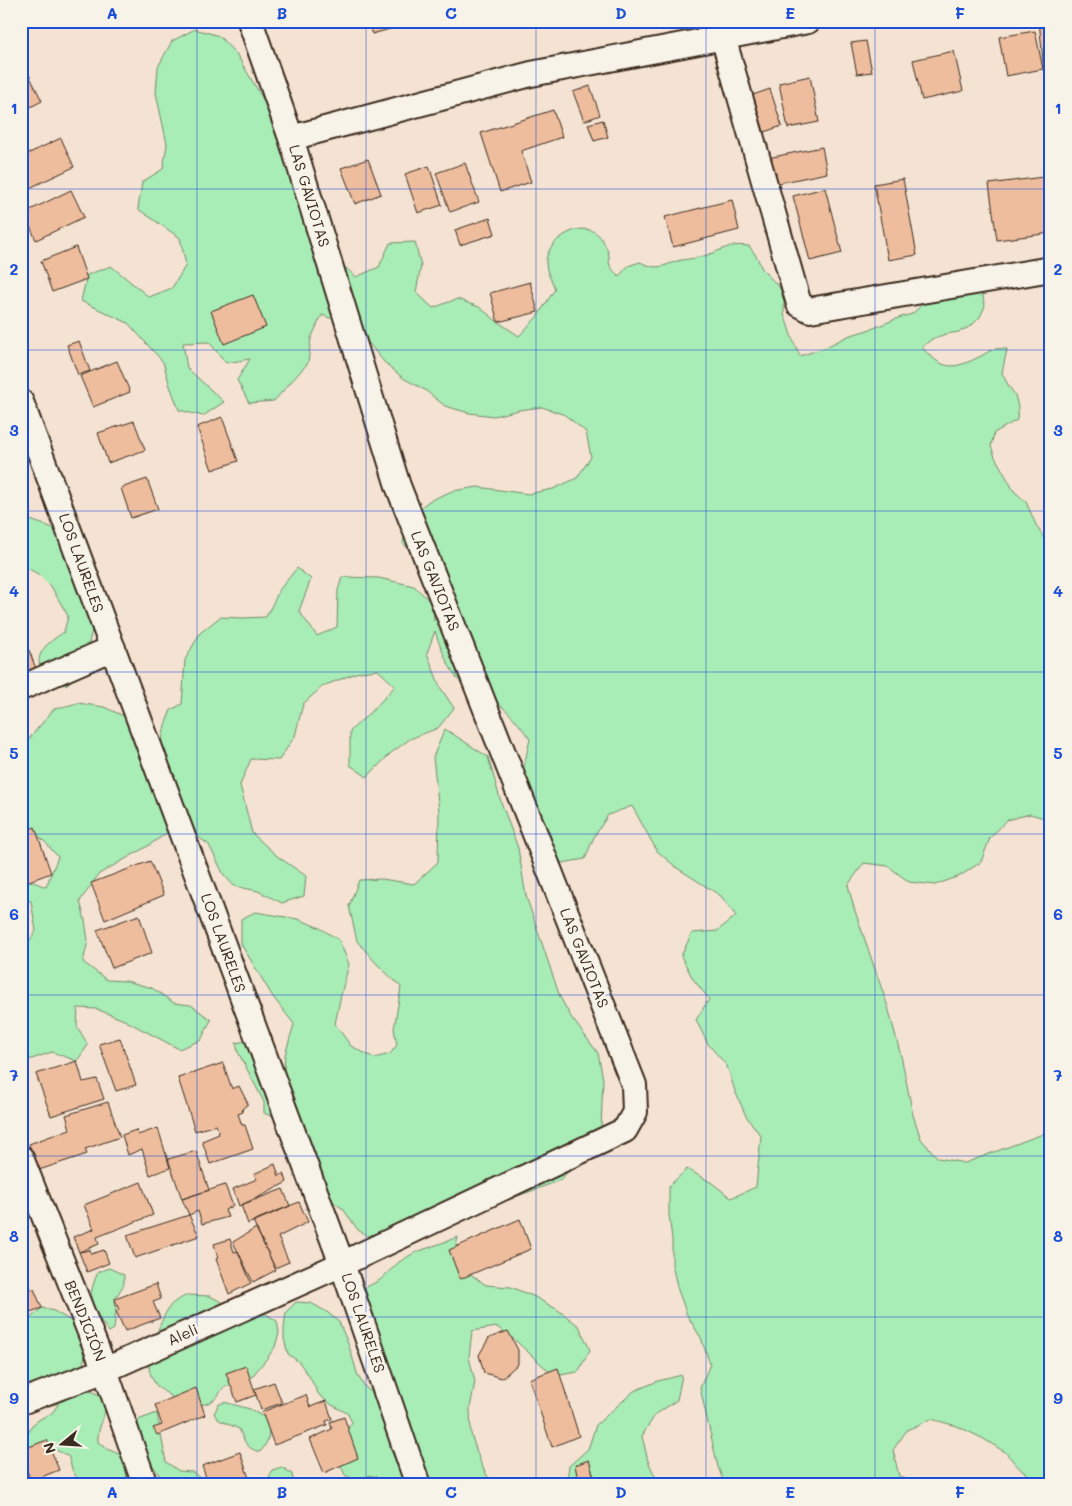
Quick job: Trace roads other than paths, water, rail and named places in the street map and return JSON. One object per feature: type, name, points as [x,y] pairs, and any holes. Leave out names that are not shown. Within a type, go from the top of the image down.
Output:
[{"type":"street","name":"LAS GAVIOTAS","points":[[250,21],[291,138],[398,486],[634,1084],[635,1112],[625,1130]]},
{"type":"street","points":[[291,138],[530,74],[722,29],[808,21]]},
{"type":"street","points":[[722,29],[799,304],[810,310],[1051,269]]},
{"type":"street","name":"LOS LAURELES","points":[[21,402],[342,1264],[418,1485]]},
{"type":"street","points":[[21,688],[113,648]]},
{"type":"street","name":"Aleli","points":[[21,1402],[105,1370],[342,1264],[625,1130]]},
{"type":"street","name":"BENDICIÓN","points":[[21,1158],[105,1370],[145,1485]]}]
